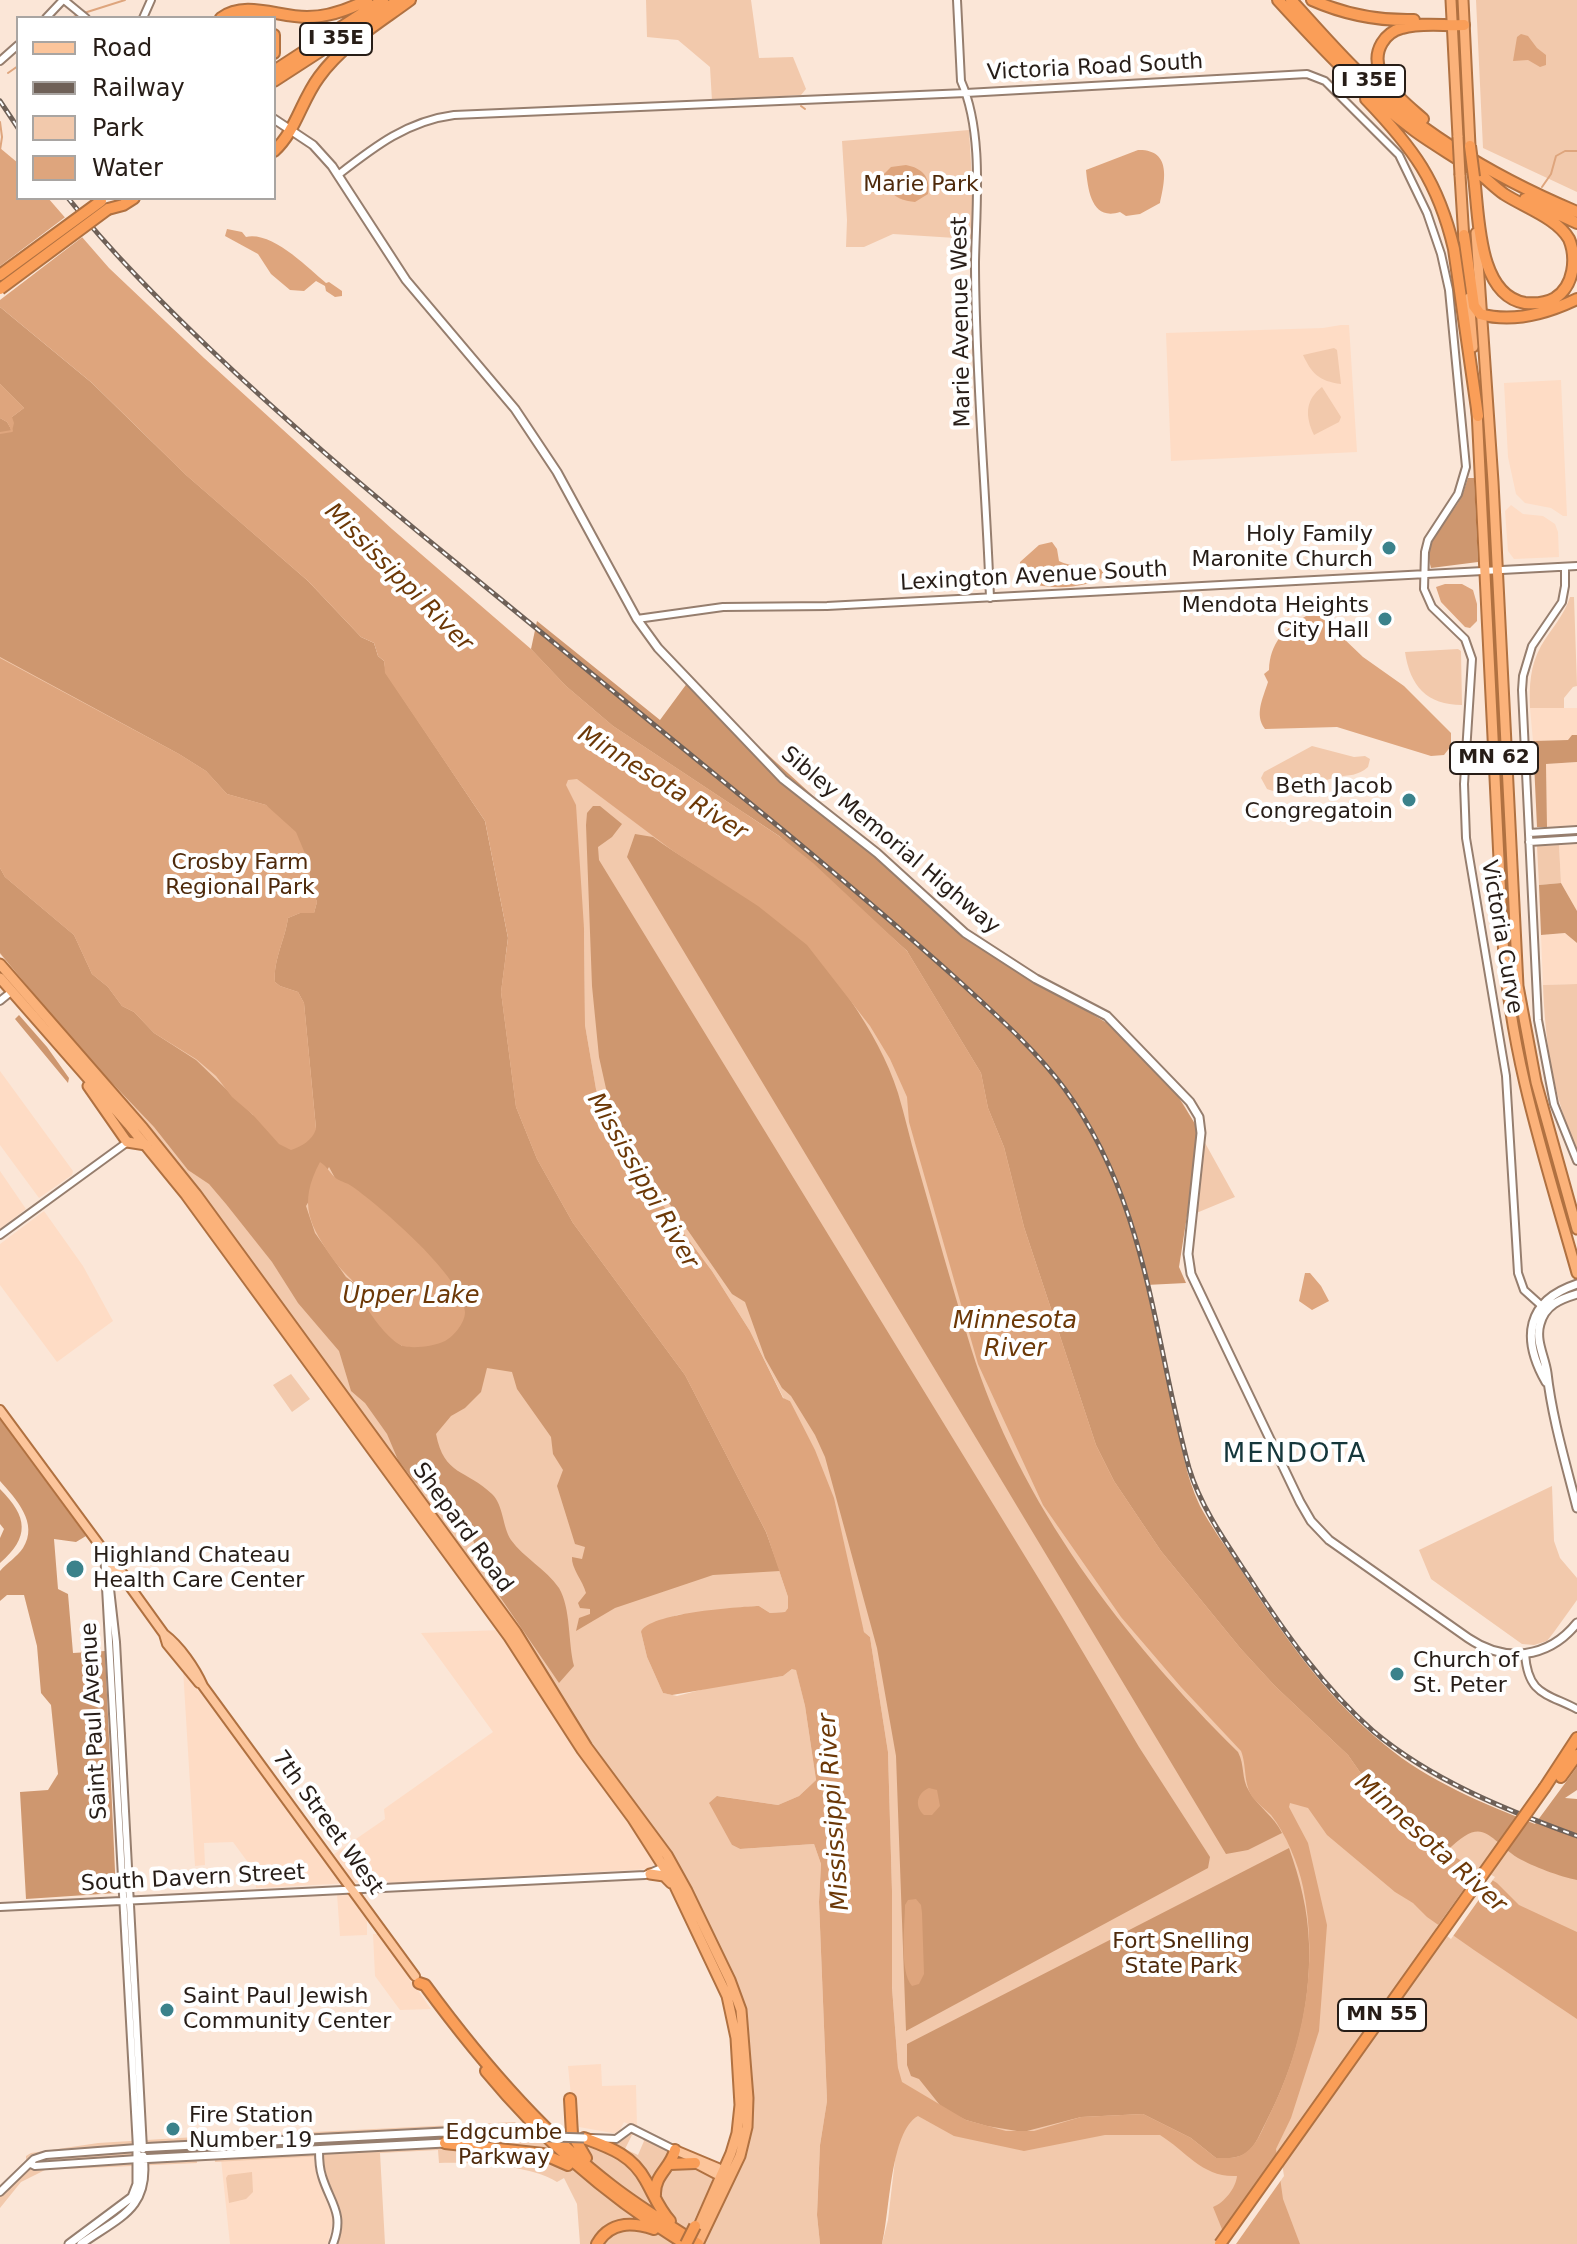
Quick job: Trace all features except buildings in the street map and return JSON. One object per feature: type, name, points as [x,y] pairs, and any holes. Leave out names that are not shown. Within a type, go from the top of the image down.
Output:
[{"type":"highway","points":[[224,16],[238,8],[303,17],[321,16],[367,0]]},
{"type":"highway","name":"I 35E","points":[[276,70],[383,0]]},
{"type":"highway","name":"I 35E","points":[[276,80],[399,0]]},
{"type":"highway","points":[[276,149],[292,129],[305,99],[328,66],[350,44],[410,0]]},
{"type":"highway","name":"I 35E","points":[[1278,0],[1382,106],[1488,180],[1577,223]]},
{"type":"highway","name":"I 35E","points":[[1291,0],[1355,70],[1407,114],[1515,185],[1577,212]]},
{"type":"highway","points":[[1312,0],[1357,16],[1382,20],[1464,22]]},
{"type":"highway","name":"MN 62","points":[[1451,0],[1478,416],[1508,1001],[1524,1086],[1577,1273]]},
{"type":"highway","points":[[1463,0],[1470,146],[1485,257],[1495,283],[1508,297],[1532,304],[1556,297],[1572,278],[1575,266],[1570,239],[1560,228],[1503,193],[1488,180]]},
{"type":"highway","points":[[1452,22],[1397,30],[1382,42],[1377,60],[1381,74],[1393,91],[1458,149]]},
{"type":"highway","points":[[1314,40],[1404,139],[1424,168],[1437,195],[1454,249],[1478,416]]},
{"type":"highway","name":"MN 62","points":[[1473,176],[1518,986],[1536,1082],[1577,1229]]},
{"type":"highway","points":[[0,275],[105,203],[123,205],[131,200]]},
{"type":"highway","points":[[0,289],[105,203]]},
{"type":"highway","points":[[1464,235],[1474,306],[1483,316],[1545,313],[1577,299]]},
{"type":"highway","name":"Shepard Road","points":[[0,964],[163,1153],[507,1619],[587,1747],[668,1864],[730,1980],[743,2024],[749,2113],[745,2141],[725,2176]]},
{"type":"highway","name":"Shepard Road","points":[[0,978],[186,1195],[509,1637],[588,1759],[653,1849],[668,1864],[727,1996],[735,2026],[740,2113],[725,2176]]},
{"type":"highway","points":[[11,992],[26,999],[47,1020]]},
{"type":"highway","points":[[73,1063],[127,1142],[146,1145]]},
{"type":"highway","points":[[121,1103],[136,1125],[137,1135],[144,1135],[163,1153]]},
{"type":"highway","points":[[375,1439],[389,1462],[386,1469],[394,1471],[406,1482]]},
{"type":"highway","name":"MN 55","points":[[1228,2244],[1548,1789],[1577,1738]]},
{"type":"highway","name":"MN 55","points":[[1220,2244],[1548,1789],[1577,1755]]},
{"type":"highway","points":[[647,1874],[656,1863],[653,1849]]},
{"type":"highway","points":[[647,1874],[664,1876],[679,1892]]},
{"type":"highway","points":[[417,1979],[535,2115],[593,2175],[684,2241]]},
{"type":"highway","points":[[570,2099],[572,2134],[593,2175]]},
{"type":"highway","points":[[445,2138],[543,2154],[593,2175]]},
{"type":"highway","points":[[584,2138],[607,2145],[627,2156],[684,2241]]},
{"type":"highway","points":[[656,2201],[656,2181],[670,2164],[675,2150]]},
{"type":"highway","points":[[670,2164],[695,2163]]},
{"type":"highway","points":[[684,2241],[699,2226],[725,2176]]},
{"type":"highway","points":[[597,2244],[608,2230],[630,2224],[698,2244],[699,2226]]},
{"type":"main road","name":"Sibley Memorial Highway","points":[[276,120],[313,145],[338,175],[413,290],[480,366],[544,451],[637,619],[658,648],[783,779],[878,854],[965,933],[1036,979],[1107,1016],[1190,1102],[1199,1117],[1201,1133],[1189,1249],[1190,1269],[1305,1512],[1335,1545],[1468,1638],[1494,1652],[1525,1654]]},
{"type":"main road","points":[[1577,1284],[1556,1292],[1543,1308],[1538,1332],[1547,1384],[1577,1508]]},
{"type":"main road","points":[[1543,1308],[1577,1294]]},
{"type":"main road","name":"7th Street West","points":[[0,1410],[106,1555],[120,1579],[128,1584],[193,1668],[203,1686],[417,1979]]},
{"type":"main road","points":[[1525,1654],[1552,1645],[1577,1623]]},
{"type":"main road","points":[[140,2149],[205,2143],[524,2136],[584,2138]]},
{"type":"main road","points":[[141,2159],[319,2150],[445,2138]]},
{"type":"main road","name":"Saint Paul Avenue","points":[[81,2244],[133,2206],[144,2185],[140,2149]]},
{"type":"main road","points":[[675,2150],[718,2168],[725,2176]]},
{"type":"main road","name":"Saint Paul Avenue","points":[[69,2244],[132,2197],[141,2159]]},
{"type":"main road","points":[[695,2163],[725,2176]]},
{"type":"street","points":[[48,16],[63,0],[83,16]]},
{"type":"street","name":"Marie Avenue West","points":[[957,0],[961,81],[966,93],[976,167],[975,261],[990,598]]},
{"type":"street","points":[[0,61],[16,47]]},
{"type":"street","name":"Victoria Road South","points":[[338,175],[393,134],[437,118],[1307,74],[1325,81],[1399,155],[1427,213],[1441,254],[1453,325],[1466,467],[1458,494],[1428,540],[1424,574]]},
{"type":"street","name":"Lexington Avenue South","points":[[637,619],[735,606],[827,606],[1577,566]]},
{"type":"street","points":[[1565,567],[1562,602],[1532,646],[1523,676],[1541,1039],[1554,1104],[1577,1161]]},
{"type":"street","name":"Victoria Curve","points":[[1424,574],[1424,589],[1430,603],[1465,639],[1472,659],[1464,784],[1466,838],[1506,1076],[1518,1273],[1524,1290],[1543,1308]]},
{"type":"street","points":[[1529,833],[1577,830]]},
{"type":"street","points":[[1529,842],[1577,839]]},
{"type":"street","points":[[0,1001],[11,992]]},
{"type":"street","points":[[0,1235],[137,1135]]},
{"type":"street","name":"Saint Paul Avenue","points":[[106,1555],[140,2149]]},
{"type":"street","points":[[1525,1654],[1533,1685],[1577,1709]]},
{"type":"street","name":"South Davern Street","points":[[0,1907],[647,1874],[668,1864]]},
{"type":"street","points":[[584,2138],[616,2139],[631,2128],[695,2163]]},
{"type":"street","points":[[0,2192],[34,2159],[58,2152],[140,2149]]},
{"type":"street","points":[[319,2150],[322,2176],[337,2209],[338,2225],[333,2244]]},
{"type":"street","points":[[31,2164],[141,2159]]},
{"type":"shaded area","points":[[1349,325],[1357,452],[1171,461],[1166,333]]},
{"type":"shaded area","points":[[1561,380],[1567,516],[1551,508],[1525,503],[1516,494],[1508,457],[1504,383]]},
{"type":"shaded area","points":[[1511,505],[1523,514],[1543,516],[1555,524],[1559,557],[1514,559],[1508,551],[1505,511]]},
{"type":"shaded area","points":[[1530,708],[1577,708],[1577,735],[1569,740],[1533,741]]},
{"type":"shaded area","points":[[1577,762],[1577,825],[1547,827],[1546,764]]},
{"type":"shaded area","points":[[1577,844],[1577,911],[1561,883],[1559,845]]},
{"type":"shaded area","points":[[1565,933],[1577,943],[1577,984],[1543,985],[1541,935]]},
{"type":"shaded area","points":[[0,1071],[73,1171],[72,1175],[39,1198],[0,1145]]},
{"type":"shaded area","points":[[0,1171],[26,1209],[0,1229]]},
{"type":"shaded area","points":[[44,1211],[83,1266],[113,1321],[57,1362],[0,1285],[0,1244]]},
{"type":"shaded area","points":[[501,1630],[654,1857],[651,1869],[256,1888],[255,1872],[233,1842],[204,1843],[205,1865],[195,1866],[183,1669],[324,1861],[385,1819],[384,1809],[493,1732],[421,1633]]},
{"type":"shaded area","points":[[337,1894],[348,1894],[367,1920],[367,1935],[340,1936]]},
{"type":"shaded area","points":[[373,1934],[378,1934],[431,2009],[400,2010],[375,1976]]},
{"type":"shaded area","points":[[601,2064],[602,2086],[636,2085],[637,2128],[624,2122],[618,2134],[579,2127],[568,2066]]},
{"type":"shaded area","points":[[314,2154],[317,2173],[331,2201],[334,2216],[328,2244],[230,2244],[221,2159]]},
{"type":"green space","points":[[646,0],[751,0],[759,58],[793,57],[806,89],[801,95],[712,101],[710,67],[678,40],[647,37]]},
{"type":"green space","points":[[1476,0],[1577,0],[1577,192],[1483,148]]},
{"type":"green space","name":"Marie Park","points":[[969,130],[974,213],[971,239],[893,234],[864,247],[846,247],[842,141]]},
{"type":"green space","name":"Crosby Farm Regional Park","points":[[0,307],[308,581],[361,637],[766,1532],[788,1597],[785,1612],[770,1613],[759,1606],[677,1615],[641,1632],[647,1657],[663,1693],[677,1696],[783,1676],[796,1669],[816,1780],[799,1796],[778,1805],[718,1796],[732,1845],[740,1849],[814,1844],[821,1864],[819,1902],[827,2101],[820,2145],[817,2215],[820,2244],[702,2244],[742,2156],[744,2015],[676,1863],[396,1462],[149,1129],[0,954]]},
{"type":"green space","name":"Crosby Farm Regional Park","points":[[0,307],[92,383],[186,475],[308,581],[361,637],[374,643],[378,656],[384,661],[386,673],[485,821],[508,938],[501,992],[516,1107],[537,1159],[573,1223],[685,1375],[766,1532],[780,1571],[713,1575],[615,1608],[576,1631],[579,1618],[590,1614],[590,1609],[580,1608],[578,1603],[586,1593],[572,1561],[572,1557],[582,1559],[585,1547],[575,1544],[557,1486],[563,1470],[553,1454],[551,1437],[517,1389],[512,1372],[487,1368],[481,1392],[465,1408],[451,1416],[436,1434],[444,1458],[492,1494],[499,1504],[511,1540],[548,1575],[563,1596],[574,1666],[559,1683],[485,1575],[473,1540],[454,1519],[443,1499],[415,1482],[398,1460],[387,1434],[365,1403],[351,1391],[339,1351],[298,1303],[272,1262],[209,1184],[188,1170],[154,1127],[78,1047],[0,953],[0,868],[5,877],[74,935],[92,974],[108,987],[122,1006],[134,1012],[154,1033],[196,1060],[253,1115],[316,1128],[304,1003],[298,992],[275,982],[288,918],[300,913],[314,913],[317,902],[310,882],[309,863],[266,805],[227,794],[206,771],[179,754],[0,657],[0,418],[11,429],[12,417],[24,408],[0,384]],"holes":[[[329,1167],[402,1346],[370,1312],[358,1286],[346,1277],[315,1233],[306,1206]]]},
{"type":"green space","points":[[1334,348],[1337,350],[1341,384],[1317,376],[1303,355]]},
{"type":"green space","points":[[1322,387],[1341,417],[1339,422],[1314,435],[1308,409],[1312,397]]},
{"type":"green space","points":[[1468,478],[1474,478],[1478,562],[1431,568],[1429,558],[1433,541],[1460,500]]},
{"type":"green space","points":[[1570,597],[1574,597],[1577,686],[1564,698],[1564,708],[1530,708],[1534,661]]},
{"type":"green space","points":[[537,621],[660,720],[688,682],[957,927],[1028,976],[1117,1029],[1171,1085],[1200,1132],[1179,1267],[1186,1283],[1146,1285],[1185,1461],[1200,1506],[1268,1612],[1322,1683],[1363,1726],[1419,1770],[1535,1824],[1577,1767],[1577,1790],[1565,1798],[1577,1799],[1577,1880],[1518,1858],[1485,1833],[1477,1831],[1469,1834],[1446,1852],[1415,1832],[1376,1795],[1348,1755],[1241,1649],[1161,1551],[1114,1481],[1096,1445],[1024,1227],[1004,1147],[988,1108],[981,1073],[907,951],[779,836],[613,726],[566,686],[531,649]]},
{"type":"green space","name":"Fort Snelling State Park","points":[[531,649],[567,660],[1080,1100],[1179,1096],[1235,1197],[1131,1240],[1180,1453],[1199,1508],[1289,1645],[1334,1698],[1384,1748],[1421,1773],[1495,1810],[1577,1840],[1577,2244],[882,2244],[888,2220],[897,2143],[898,2068],[892,1986],[888,1752],[870,1637],[864,1632],[790,1401],[784,1399],[750,1331],[712,1271],[633,1165],[605,1115],[596,1089],[585,1025],[584,928],[518,707]]},
{"type":"green space","points":[[1461,651],[1462,705],[1439,702],[1416,684],[1405,652]]},
{"type":"green space","points":[[1572,735],[1577,735],[1577,762],[1546,764],[1547,827],[1537,827],[1533,741],[1568,740]]},
{"type":"green space","points":[[1312,746],[1354,757],[1365,756],[1370,759],[1368,767],[1357,774],[1294,791],[1267,789],[1261,778],[1264,772]]},
{"type":"green space","points":[[593,806],[600,806],[622,824],[612,837],[598,847],[599,860],[1139,1747],[1210,1857],[1208,1868],[906,2031],[896,1756],[877,1648],[825,1457],[815,1435],[765,1358],[745,1302],[732,1294],[637,1157],[611,1111],[599,1057],[592,986],[586,825],[587,813]]},
{"type":"green space","points":[[635,834],[653,837],[790,929],[819,957],[858,1012],[894,1081],[971,1348],[992,1406],[1017,1461],[1047,1515],[1116,1616],[1196,1709],[1238,1752],[1249,1791],[1282,1833],[1248,1850],[1226,1854],[627,857]]},
{"type":"green space","points":[[1559,845],[1561,883],[1539,885],[1537,846]]},
{"type":"green space","points":[[1561,883],[1577,911],[1577,943],[1565,933],[1541,935],[1539,885]]},
{"type":"green space","points":[[1577,984],[1577,1149],[1562,1110],[1552,1069],[1543,985]]},
{"type":"green space","points":[[19,1015],[47,1047],[69,1078],[68,1083],[15,1019]]},
{"type":"green space","points":[[291,1374],[310,1399],[292,1412],[273,1385]]},
{"type":"green space","points":[[0,1419],[86,1536],[76,1542],[54,1539],[58,1589],[68,1594],[73,1653],[105,1651],[116,1893],[26,1899],[20,1792],[48,1790],[58,1774],[51,1705],[41,1693],[37,1646],[24,1595],[7,1595],[0,1601],[0,1571],[23,1548],[28,1530],[24,1512],[0,1481]]},
{"type":"green space","points":[[1552,1486],[1554,1541],[1560,1558],[1577,1578],[1577,1600],[1547,1641],[1534,1645],[1522,1644],[1431,1579],[1419,1550]]},
{"type":"green space","points":[[0,1489],[16,1509],[22,1527],[17,1544],[0,1563],[0,1538],[4,1529],[0,1524]]},
{"type":"green space","points":[[1289,1848],[1307,1919],[1309,1968],[1304,2014],[1285,2080],[1258,2139],[1246,2153],[1216,2158],[1191,2138],[1143,2114],[1081,2117],[1023,2132],[987,2126],[943,2109],[919,2079],[911,2076],[907,2065],[907,2044]]},
{"type":"green space","name":"Edgcumbe Parkway","points":[[515,2122],[532,2140],[542,2140],[568,2166],[643,2223],[624,2222],[595,2244],[580,2244],[577,2204],[564,2178],[557,2182],[516,2168],[439,2163],[438,2150],[380,2153],[385,2244],[336,2244],[340,2231],[339,2209],[324,2168],[323,2156],[215,2162],[213,2137]]},
{"type":"green space","points":[[632,2132],[636,2135],[632,2135],[625,2149],[638,2155],[644,2141],[642,2138],[671,2152],[653,2184],[605,2141],[621,2141]]},
{"type":"green space","points":[[195,2137],[197,2163],[45,2170],[21,2182],[0,2208],[0,2186],[31,2153],[98,2143]]},
{"type":"green space","points":[[577,2142],[591,2143],[630,2162],[661,2215],[595,2166]]},
{"type":"green space","points":[[685,2164],[711,2176],[713,2181],[688,2233],[673,2221],[657,2191],[669,2168]]},
{"type":"green space","points":[[252,2172],[253,2192],[246,2199],[229,2203],[228,2175]]},
{"type":"green space","points":[[618,2227],[656,2231],[677,2244],[600,2244]]},
{"type":"water","points":[[1521,34],[1528,36],[1546,55],[1546,65],[1540,67],[1528,60],[1513,61],[1517,37]]},
{"type":"water","points":[[0,148],[16,161],[16,200],[50,200],[109,268],[204,358],[392,529],[531,649],[566,686],[613,726],[779,836],[813,863],[907,951],[981,1073],[988,1108],[1004,1147],[1024,1227],[1096,1445],[1114,1481],[1161,1551],[1241,1649],[1348,1755],[1376,1795],[1415,1832],[1497,1883],[1519,1905],[1577,1932],[1577,2019],[1427,1917],[1327,1835],[1308,1808],[1290,1803],[1289,1807],[1308,1843],[1327,1925],[1319,2031],[1291,2118],[1276,2149],[1283,2199],[1300,2244],[1228,2244],[1213,2207],[1229,2194],[1237,2176],[1214,2173],[1160,2135],[1105,2135],[1024,2151],[954,2136],[918,2116],[909,2125],[896,2155],[882,2244],[820,2244],[817,2215],[820,2145],[827,2101],[819,1902],[821,1864],[814,1844],[740,1849],[732,1845],[709,1803],[717,1796],[778,1805],[799,1796],[816,1780],[805,1706],[796,1670],[792,1669],[783,1676],[672,1695],[663,1693],[647,1657],[641,1632],[647,1625],[659,1620],[694,1612],[759,1606],[770,1613],[785,1612],[788,1597],[766,1532],[685,1375],[573,1223],[537,1159],[516,1107],[501,992],[508,938],[485,821],[385,673],[384,661],[378,656],[374,643],[361,637],[308,581],[186,475],[92,383],[0,307]],"holes":[[[577,779],[673,851],[758,906],[807,945],[870,1026],[890,1059],[907,1097],[909,1122],[978,1364],[1043,1505],[1121,1617],[1241,1751],[1250,1793],[1271,1815],[1291,1849],[1301,1878],[1308,1916],[1305,2005],[1291,2063],[1280,2091],[1259,2137],[1242,2155],[1216,2158],[1191,2138],[1143,2114],[1081,2117],[1034,2131],[1006,2131],[966,2120],[902,2082],[898,2068],[892,1987],[888,1752],[870,1637],[864,1632],[834,1498],[815,1450],[790,1401],[783,1398],[750,1331],[712,1271],[633,1165],[605,1115],[596,1089],[585,1025],[584,928],[576,805],[566,785],[568,780]]]},
{"type":"water","points":[[1138,150],[1156,155],[1164,168],[1160,203],[1140,214],[1126,216],[1120,212],[1103,212],[1090,195],[1086,170]]},
{"type":"water","points":[[906,165],[917,168],[927,178],[928,194],[915,202],[894,194],[883,175],[891,167]]},
{"type":"water","points":[[227,229],[278,245],[326,283],[342,291],[342,296],[335,297],[316,281],[304,291],[290,290],[271,274],[258,254],[225,236]]},
{"type":"water","points":[[0,384],[24,408],[12,417],[12,431],[7,422],[0,418]]},
{"type":"water","points":[[1052,542],[1059,561],[1098,568],[1104,571],[1105,576],[1086,584],[1062,587],[1038,585],[1019,578],[1020,562],[1039,545]]},
{"type":"water","points":[[1462,584],[1473,590],[1477,621],[1470,628],[1465,627],[1441,602],[1436,587]]},
{"type":"water","points":[[1306,616],[1320,616],[1363,657],[1404,686],[1451,733],[1451,746],[1444,755],[1431,756],[1337,727],[1265,729],[1260,718],[1268,682],[1264,674],[1269,670],[1275,644],[1291,626]]},
{"type":"water","points":[[0,658],[179,754],[206,771],[227,794],[266,805],[296,832],[309,863],[310,882],[317,902],[314,913],[300,913],[288,918],[275,982],[298,992],[304,1003],[316,1129],[303,1145],[291,1150],[279,1144],[232,1097],[216,1076],[196,1059],[154,1033],[134,1012],[122,1006],[108,987],[92,974],[74,935],[5,877],[0,868]]},
{"type":"water","name":"Upper Lake","points":[[320,1162],[337,1179],[353,1187],[400,1226],[451,1281],[461,1298],[465,1316],[448,1339],[424,1346],[403,1346],[375,1320],[359,1289],[335,1262],[313,1226],[309,1191]]},
{"type":"water","points":[[1305,1273],[1310,1273],[1329,1301],[1312,1310],[1299,1301]]},
{"type":"water","points":[[929,1788],[937,1790],[940,1806],[932,1815],[924,1815],[918,1800]]},
{"type":"water","points":[[916,1899],[922,1913],[924,1974],[919,1984],[912,1986],[904,1959],[905,1905],[908,1900]]},
{"type":"pier","points":[[68,215],[85,235],[0,300],[0,266]]},
{"type":"pier","points":[[1479,1868],[1495,1877],[1451,1939],[1436,1928]]},
{"type":"pier","points":[[1283,2145],[1280,2150],[1284,2176],[1236,2244],[1223,2244],[1219,2235]]},
{"type":"waterway","points":[[84,13],[125,0]]},
{"type":"waterway","points":[[8,73],[16,67]]},
{"type":"waterway","points":[[801,106],[805,109]]},
{"type":"waterway","points":[[0,122],[0,150]]},
{"type":"waterway","points":[[1542,187],[1551,174],[1556,156],[1565,151],[1577,151]]},
{"type":"waterway","points":[[0,433],[12,431],[11,428]]},
{"type":"railway","points":[[0,101],[16,125]]},
{"type":"railway","points":[[70,200],[154,294],[299,431],[391,510],[784,831],[959,981],[1040,1059],[1064,1088],[1092,1132],[1114,1177],[1144,1271],[1194,1483],[1232,1553],[1277,1619],[1338,1697],[1396,1749],[1470,1792],[1577,1836]]},
{"type":"place","name":"Holy Family Maronite Church","points":[[1389,548]]},
{"type":"place","name":"Mendota Heights City Hall","points":[[1385,619]]},
{"type":"place","name":"Beth Jacob Congregatoin","points":[[1409,800]]},
{"type":"place","name":"Highland Chateau Health Care Center","points":[[75,1569]]},
{"type":"place","name":"Church of St. Peter","points":[[1397,1674]]},
{"type":"place","name":"Saint Paul Jewish Community Center","points":[[167,2010]]},
{"type":"place","name":"Fire Station Number 19","points":[[173,2129]]},
{"type":"district","name":"MENDOTA","points":[[1295,1455]]},
{"type":"water label","name":"Mississippi River","points":[[398,578]]},
{"type":"water label","name":"Minnesota River","points":[[662,784]]},
{"type":"water label","name":"Mississippi River","points":[[642,1181]]},
{"type":"water label","name":"Minnesota River","points":[[1015,1336]]},
{"type":"water label","name":"Mississippi River","points":[[835,1812]]},
{"type":"water label","name":"Minnesota River","points":[[1430,1844]]}]
